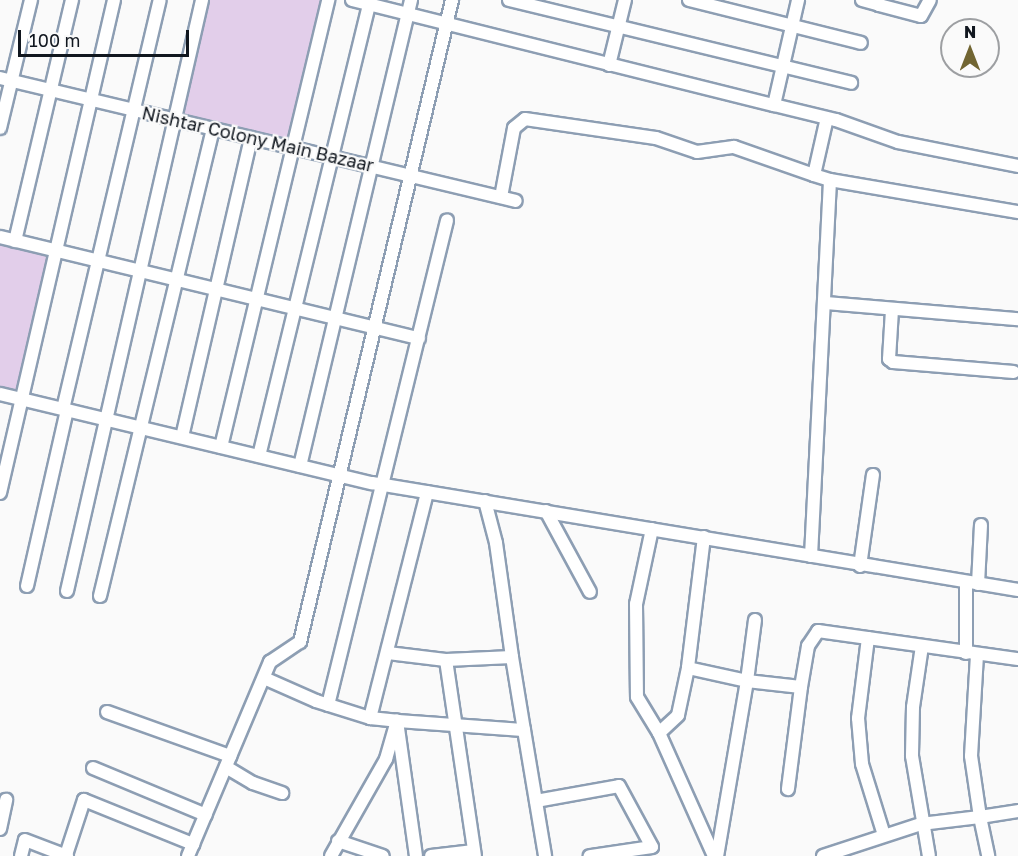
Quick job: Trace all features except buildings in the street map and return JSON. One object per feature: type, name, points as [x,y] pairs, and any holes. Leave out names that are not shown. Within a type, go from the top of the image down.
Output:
[{"type":"street","points":[[0,128],[6,79],[31,0]]},
{"type":"street","points":[[15,241],[72,0]]},
{"type":"street","points":[[0,493],[88,99],[114,0]]},
{"type":"street","points":[[27,586],[97,263],[160,0]]},
{"type":"street","points":[[67,591],[104,419],[202,0]]},
{"type":"street","points":[[221,447],[328,0]]},
{"type":"street","points":[[352,0],[370,2],[446,26],[827,118],[898,142],[1018,166]]},
{"type":"street","points":[[300,466],[411,0]]},
{"type":"street","points":[[21,856],[25,840],[66,856],[84,800],[191,850],[270,662],[300,642],[452,0]]},
{"type":"street","points":[[509,0],[851,82]]},
{"type":"street","points":[[609,65],[625,0]]},
{"type":"street","points":[[689,0],[793,24],[861,43]]},
{"type":"street","points":[[774,105],[798,0]]},
{"type":"street","points":[[862,0],[878,2],[921,16],[930,0]]},
{"type":"street","points":[[259,456],[370,2]]},
{"type":"street","name":"Nishtar Colony Main Bazaar","points":[[6,79],[516,201]]},
{"type":"street","points":[[814,175],[827,118]]},
{"type":"street","points":[[501,197],[514,128],[525,119],[656,138],[697,152],[734,147],[830,180],[1018,212]]},
{"type":"street","points":[[100,596],[143,428],[213,129]]},
{"type":"street","points":[[182,437],[251,138]]},
{"type":"street","points":[[811,556],[826,303],[830,180]]},
{"type":"street","points":[[328,705],[384,485],[447,220]]},
{"type":"street","points":[[0,237],[97,263],[419,338]]},
{"type":"street","points":[[826,303],[892,310],[1018,318]]},
{"type":"street","points":[[892,310],[889,359],[893,362],[1014,372]]},
{"type":"street","points":[[0,394],[384,485],[704,537],[860,566],[1018,590]]},
{"type":"street","points":[[860,566],[873,475]]},
{"type":"street","points":[[370,718],[427,492]]},
{"type":"street","points":[[485,501],[496,543],[512,657],[545,856]]},
{"type":"street","points":[[546,511],[590,592]]},
{"type":"street","points":[[981,525],[972,584],[971,756],[988,856]]},
{"type":"street","points":[[652,529],[636,604],[635,680],[638,697],[659,733],[716,856]]},
{"type":"street","points":[[659,733],[678,715],[688,668],[704,537]]},
{"type":"street","points":[[716,856],[747,681],[755,620]]},
{"type":"street","points":[[788,789],[801,687],[813,634],[818,631],[1018,659]]},
{"type":"street","points":[[868,638],[859,729],[862,764],[884,835]]},
{"type":"street","points":[[922,646],[913,707],[912,756],[921,824],[929,856]]},
{"type":"street","points":[[388,653],[446,660],[512,657]]},
{"type":"street","points":[[431,856],[474,853],[446,660]]},
{"type":"street","points":[[688,668],[747,681],[801,687]]},
{"type":"street","points":[[264,678],[328,705],[370,718],[456,726],[524,729]]},
{"type":"street","points":[[107,712],[228,762],[253,783],[282,793]]},
{"type":"street","points":[[331,856],[386,759],[397,721]]},
{"type":"street","points":[[397,721],[416,856]]},
{"type":"street","points":[[93,768],[206,815]]},
{"type":"street","points":[[536,801],[620,786],[652,852],[590,856]]},
{"type":"street","points":[[0,829],[6,800]]},
{"type":"street","points":[[827,855],[921,824],[1018,811]]},
{"type":"street","points":[[338,841],[383,856]]},
{"type":"shaded area","points":[[202,0],[328,0],[292,147],[173,119]]},
{"type":"shaded area","points":[[0,238],[55,251],[21,399],[0,394]]}]
